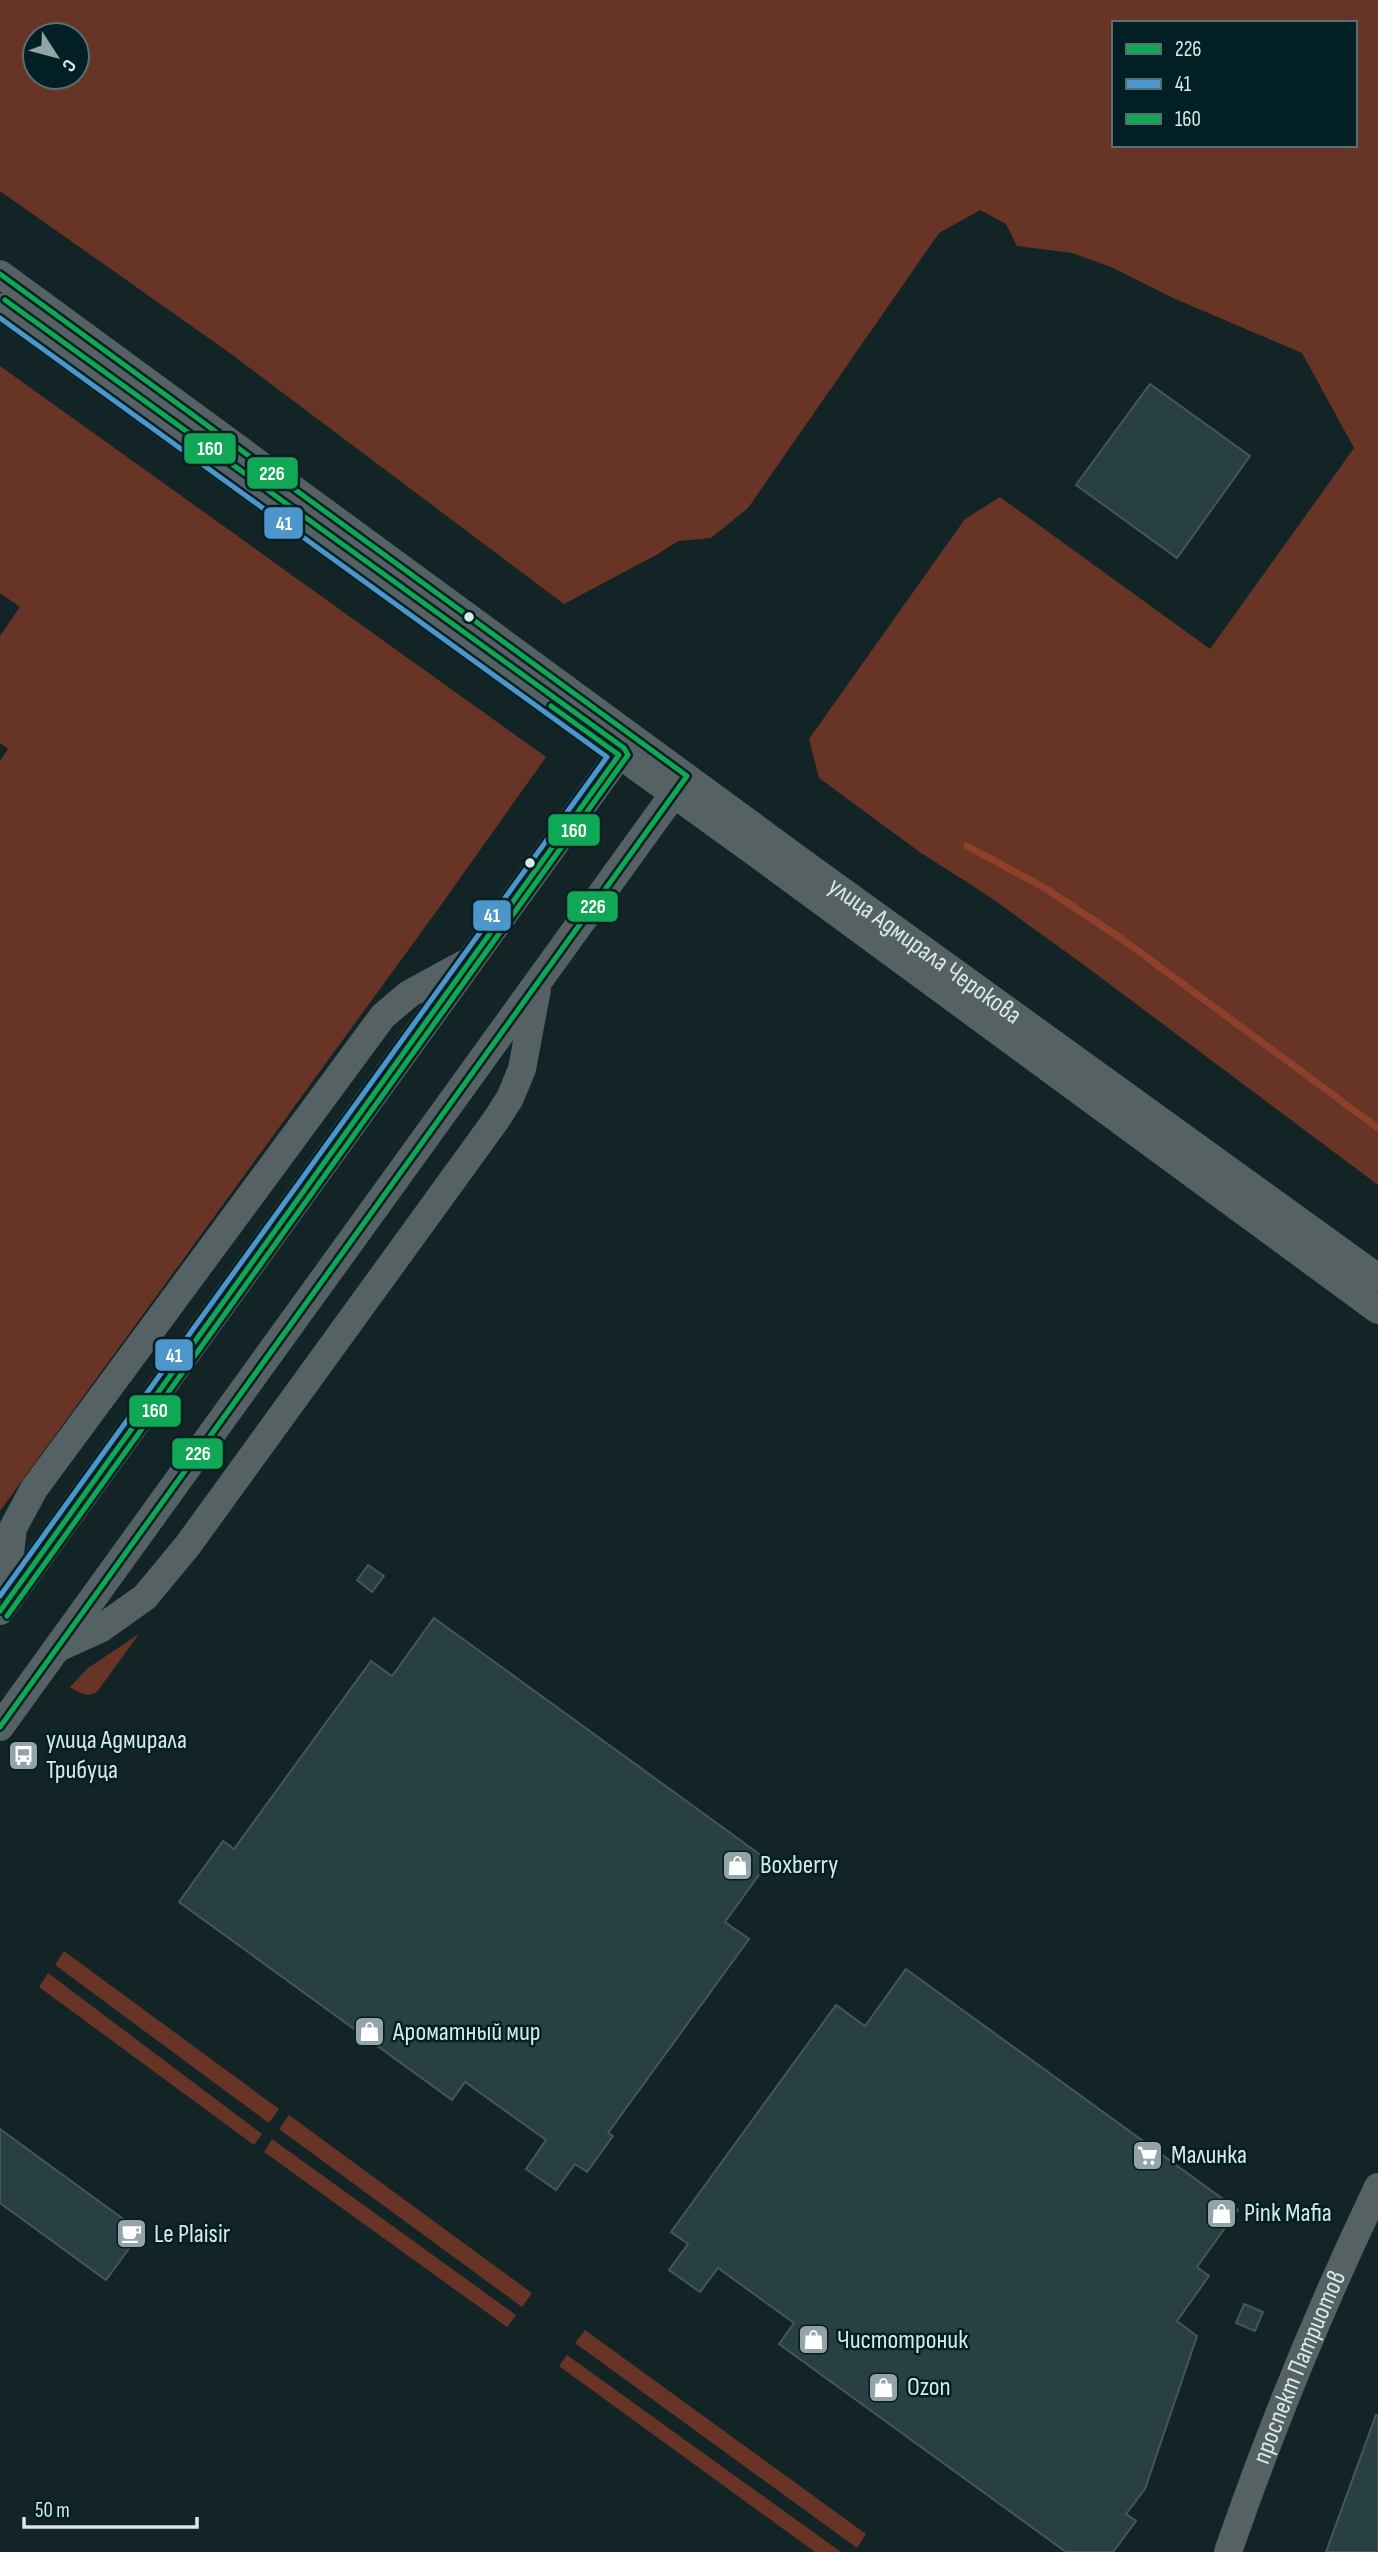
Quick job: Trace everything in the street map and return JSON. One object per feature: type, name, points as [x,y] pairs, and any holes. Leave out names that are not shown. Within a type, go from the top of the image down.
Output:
[{"type":"street","name":"улица Адмирала Черокова","points":[[0,274],[626,746]]},
{"type":"street","name":"улица Адмирала Черокова","points":[[0,307],[1378,1278]]},
{"type":"street","points":[[2,1609],[626,746]]},
{"type":"street","name":"улица Адмирала Черокова","points":[[680,785],[1378,1310]]},
{"type":"street","points":[[0,1727],[680,785]]},
{"type":"street","points":[[2,1609],[13,1528],[34,1489],[383,1016],[409,994],[470,961]]},
{"type":"street","points":[[57,1648],[100,1629],[145,1597],[179,1555],[496,1120],[510,1098],[522,1069],[539,981]]},
{"type":"street","name":"проспект Патриотов","points":[[1228,2552],[1287,2391],[1325,2299],[1378,2187]]},
{"type":"shaded area","points":[[0,0],[1378,0],[1378,1185],[1080,962],[987,895],[921,853],[819,778],[809,739],[965,519],[1000,497],[1210,649],[1354,448],[1302,353],[1173,298],[1111,267],[1072,253],[1017,246],[1006,224],[980,210],[939,233],[748,508],[711,538],[678,541],[564,604],[227,351],[0,191]]},
{"type":"shaded area","points":[[0,366],[546,757],[0,1511],[0,761],[8,749],[0,743],[0,636],[20,607],[0,593]]},
{"type":"shaded area","points":[[139,1634],[97,1692],[86,1695],[70,1687],[88,1668]]},
{"type":"shaded area","points":[[64,1951],[279,2109],[269,2123],[55,1965]]},
{"type":"shaded area","points":[[48,1973],[262,2134],[254,2145],[39,1987]]},
{"type":"shaded area","points":[[289,2115],[532,2293],[522,2307],[279,2129]]},
{"type":"shaded area","points":[[272,2139],[516,2315],[507,2327],[264,2152]]},
{"type":"shaded area","points":[[585,2330],[866,2534],[857,2548],[575,2343]]},
{"type":"shaded area","points":[[567,2355],[841,2552],[815,2552],[559,2366]]},
{"type":"building","points":[[1150,384],[1250,456],[1177,558],[1076,485]]},
{"type":"building","points":[[368,1565],[384,1576],[372,1592],[357,1580]]},
{"type":"building","points":[[434,1618],[769,1861],[725,1922],[749,1939],[608,2133],[613,2136],[587,2172],[575,2164],[556,2190],[526,2169],[546,2140],[465,2082],[452,2100],[179,1902],[223,1841],[234,1849],[371,1661],[392,1676]]},
{"type":"building","points":[[906,1969],[1238,2210],[1197,2267],[1209,2276],[1177,2321],[1197,2336],[1145,2489],[1126,2514],[1136,2521],[1113,2552],[1066,2552],[779,2344],[794,2323],[718,2268],[700,2292],[669,2270],[688,2244],[671,2232],[836,2005],[865,2026]]},
{"type":"building","points":[[0,2129],[141,2232],[106,2280],[0,2203]]},
{"type":"building","points":[[1244,2304],[1263,2312],[1255,2331],[1236,2323]]},
{"type":"building","points":[[1376,2415],[1378,2552],[1326,2552]]},
{"type":"waterway","points":[[967,846],[1045,888],[1122,939],[1378,1128]]},
{"type":"transit line","name":"226","points":[[0,274],[687,776],[0,1727]]},
{"type":"transit line","name":"160","points":[[5,300],[624,748],[628,755],[7,1616]]},
{"type":"transit line","name":"41","points":[[0,318],[607,757],[0,1596]]},
{"type":"transit line","name":"226","points":[[0,1611],[619,755],[551,706]]},
{"type":"place","name":"улица Адмирала Трибуца","points":[[23,1755]]},
{"type":"place","name":"Boxberry","points":[[737,1865]]},
{"type":"place","name":"Ароматный мир","points":[[370,2032]]},
{"type":"place","name":"Малинка","points":[[1148,2155]]},
{"type":"place","name":"Pink Mafia","points":[[1221,2213]]},
{"type":"place","name":"Le Plaisir","points":[[131,2234]]},
{"type":"place","name":"Чистотроник","points":[[814,2340]]},
{"type":"place","name":"Ozon","points":[[884,2387]]}]
